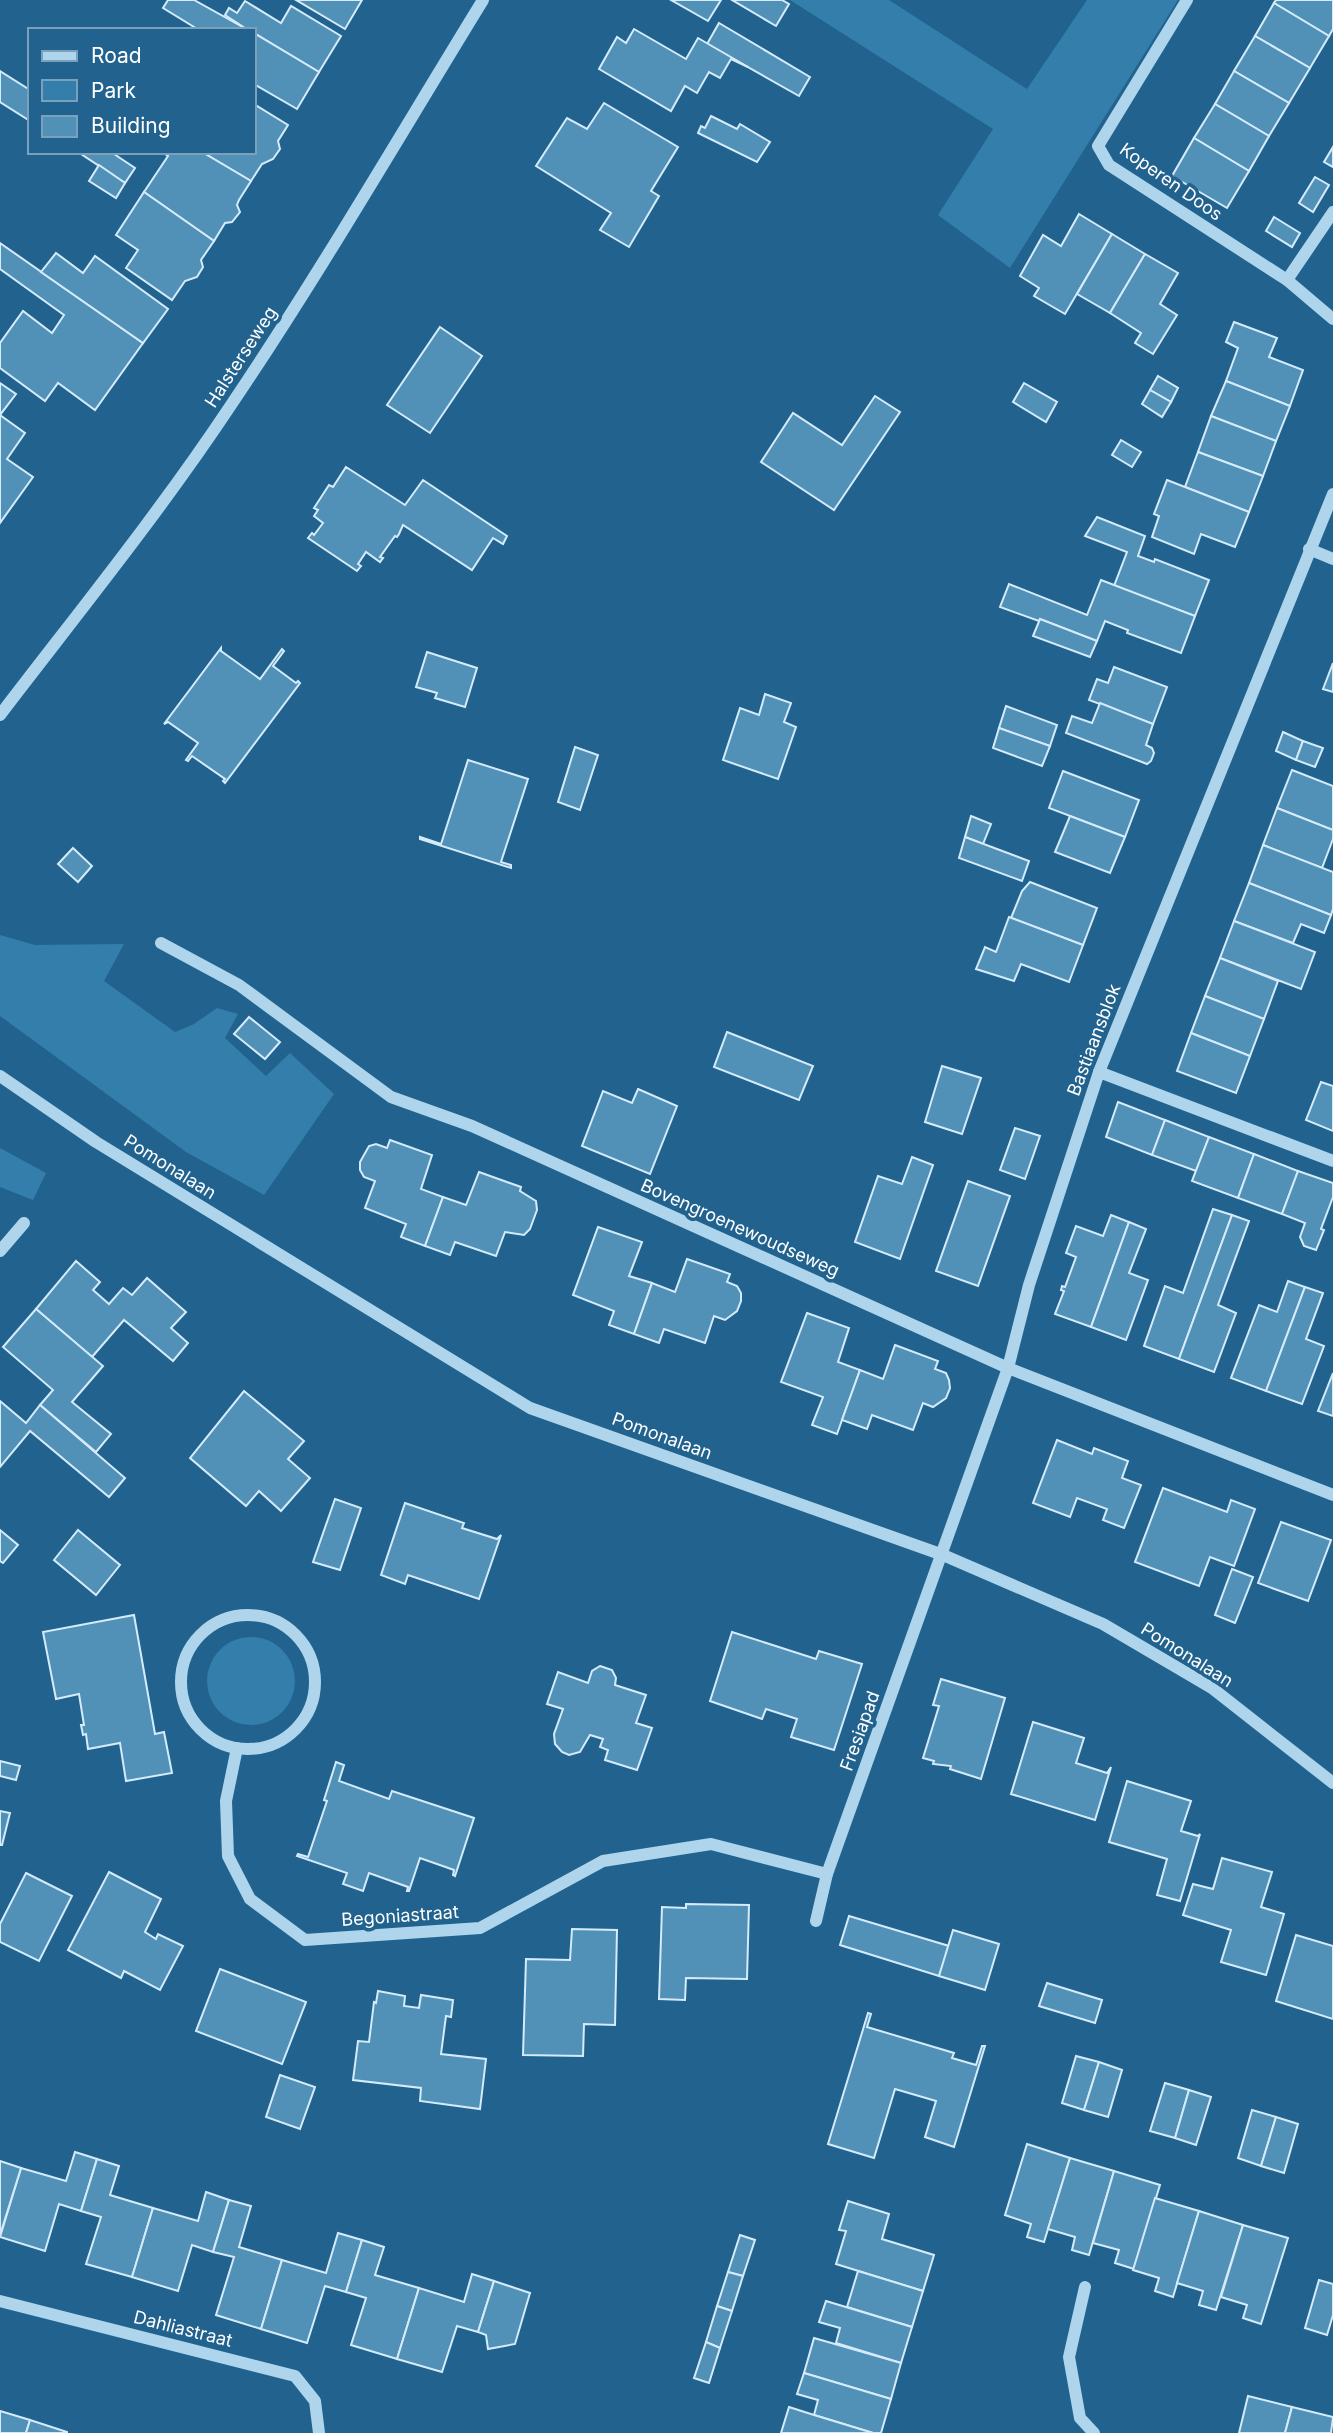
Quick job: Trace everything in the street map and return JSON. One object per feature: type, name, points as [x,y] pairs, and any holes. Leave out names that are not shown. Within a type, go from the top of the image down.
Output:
[{"type":"street","name":"Halsterseweg","points":[[0,715],[130,546],[231,406],[483,0]]},
{"type":"street","name":"Koperen Doos","points":[[1186,0],[1098,146],[1109,165],[1287,280],[1333,319]]},
{"type":"street","points":[[1287,280],[1333,212]]},
{"type":"street","name":"Bastiaansblok","points":[[943,1555],[1008,1368],[1029,1285],[1099,1072],[1333,494]]},
{"type":"street","points":[[1309,549],[1333,559]]},
{"type":"street","name":"Bovengroenewoudseweg","points":[[161,943],[239,985],[391,1097],[472,1126],[1008,1368],[1333,1495]]},
{"type":"street","points":[[1099,1072],[1333,1161]]},
{"type":"street","name":"Pomonalaan","points":[[0,1076],[96,1142],[530,1408],[943,1555],[1103,1624],[1212,1688],[1333,1783]]},
{"type":"street","points":[[0,1251],[24,1223]]},
{"type":"street","name":"Fresiapad","points":[[816,1920],[827,1874],[943,1555]]},
{"type":"street","points":[[255,1614],[276,1620],[294,1632],[308,1649],[315,1670],[316,1692],[309,1712],[297,1730],[279,1743],[258,1749],[237,1748],[215,1741],[197,1727],[185,1707],[180,1684],[184,1661],[195,1641],[211,1625],[232,1616],[255,1614]]},
{"type":"street","name":"Begoniastraat","points":[[237,1748],[226,1801],[228,1856],[250,1899],[304,1940],[480,1928],[603,1861],[711,1844],[827,1874]]},
{"type":"street","points":[[1085,2287],[1069,2357],[1080,2418],[1094,2433]]},
{"type":"street","name":"Dahliastraat","points":[[0,2301],[295,2376],[315,2401],[319,2433]]},
{"type":"green space","points":[[790,0],[889,0],[1027,89],[1087,0],[1178,0],[1010,268],[938,215],[993,129]]},
{"type":"green space","points":[[0,935],[35,945],[124,944],[104,981],[175,1032],[194,1024],[217,1008],[238,1014],[225,1038],[266,1076],[290,1053],[334,1094],[264,1195],[186,1152],[0,1016]]},
{"type":"green space","points":[[0,1148],[46,1173],[33,1200],[0,1187]]},
{"type":"green space","points":[[242,1637],[260,1637],[276,1644],[288,1656],[295,1672],[295,1690],[288,1706],[276,1718],[260,1725],[242,1725],[226,1718],[214,1706],[207,1690],[207,1672],[214,1656],[226,1644]]},
{"type":"building","points":[[168,0],[194,0],[244,28],[196,28],[163,8]]},
{"type":"building","points":[[296,0],[362,0],[345,29]]},
{"type":"building","points":[[671,0],[721,0],[708,21]]},
{"type":"building","points":[[732,0],[782,0],[789,4],[776,26]]},
{"type":"building","points":[[1276,0],[1333,0],[1333,29],[1329,36],[1274,3]]},
{"type":"building","points":[[245,1],[281,23],[291,6],[341,36],[319,72],[256,34],[256,28],[245,28],[225,15],[229,8],[237,13]]},
{"type":"building","points":[[1274,3],[1329,36],[1310,68],[1255,36]]},
{"type":"building","points":[[719,23],[810,77],[799,96],[707,44]]},
{"type":"building","points":[[634,29],[686,59],[698,38],[748,67],[731,59],[720,78],[709,72],[697,93],[685,86],[671,111],[599,69],[617,37],[626,43]]},
{"type":"building","points":[[256,34],[319,72],[297,109],[256,85]]},
{"type":"building","points":[[1255,36],[1310,68],[1289,103],[1234,71]]},
{"type":"building","points":[[0,71],[28,89],[28,120],[0,102]]},
{"type":"building","points":[[1234,71],[1289,103],[1269,136],[1215,104]]},
{"type":"building","points":[[604,103],[678,147],[651,191],[659,196],[629,247],[600,230],[611,213],[536,166],[567,118],[587,129]]},
{"type":"building","points":[[1215,104],[1269,136],[1249,171],[1194,138]]},
{"type":"building","points":[[256,105],[288,125],[278,141],[280,149],[273,159],[262,164],[251,181],[205,154],[256,154]]},
{"type":"building","points":[[711,116],[737,129],[740,124],[770,142],[757,162],[698,133],[701,126],[705,128]]},
{"type":"building","points":[[1194,138],[1249,171],[1227,208],[1172,176]]},
{"type":"building","points":[[1333,147],[1333,167],[1324,162]]},
{"type":"building","points":[[81,154],[114,154],[135,168],[125,183]]},
{"type":"building","points":[[165,154],[205,154],[251,181],[237,205],[240,212],[232,222],[225,223],[214,241],[144,192],[168,156]]},
{"type":"building","points":[[99,165],[125,183],[116,198],[89,181]]},
{"type":"building","points":[[1315,177],[1329,185],[1313,212],[1299,203]]},
{"type":"building","points":[[144,192],[214,241],[201,260],[203,267],[197,277],[185,281],[172,300],[126,268],[138,250],[116,235]]},
{"type":"building","points":[[1079,214],[1112,234],[1065,314],[1034,296],[1039,288],[1020,276],[1043,235],[1061,246]]},
{"type":"building","points":[[1274,217],[1300,233],[1292,247],[1266,231]]},
{"type":"building","points":[[1112,234],[1145,254],[1110,313],[1077,294]]},
{"type":"building","points":[[0,243],[143,343],[95,410],[58,383],[45,401],[0,368],[0,343],[23,311],[52,333],[64,315],[0,269]]},
{"type":"building","points":[[56,253],[83,273],[95,256],[168,309],[143,343],[41,272]]},
{"type":"building","points":[[1145,254],[1178,273],[1160,304],[1177,315],[1153,354],[1135,343],[1141,333],[1110,313]]},
{"type":"building","points":[[1234,322],[1277,338],[1269,357],[1303,370],[1290,406],[1226,381],[1238,348],[1226,342]]},
{"type":"building","points":[[440,327],[482,356],[430,433],[387,405]]},
{"type":"building","points":[[1158,376],[1178,388],[1171,402],[1150,390]]},
{"type":"building","points":[[1226,381],[1290,406],[1276,441],[1211,416]]},
{"type":"building","points":[[0,383],[16,394],[0,415]]},
{"type":"building","points":[[1024,383],[1057,402],[1046,422],[1013,402]]},
{"type":"building","points":[[1150,390],[1171,402],[1162,417],[1142,404]]},
{"type":"building","points":[[875,396],[900,412],[834,510],[761,462],[793,413],[842,445]]},
{"type":"building","points":[[0,415],[25,433],[7,459],[33,477],[0,523]]},
{"type":"building","points":[[1211,416],[1276,441],[1263,476],[1198,452]]},
{"type":"building","points":[[1121,440],[1141,452],[1132,467],[1112,455]]},
{"type":"building","points":[[1198,452],[1263,476],[1249,512],[1185,487]]},
{"type":"building","points":[[346,467],[405,505],[423,480],[507,536],[503,544],[493,538],[472,570],[403,525],[397,537],[395,536],[380,557],[383,558],[380,562],[366,552],[357,571],[308,538],[312,533],[314,535],[323,523],[314,516],[318,510],[314,508],[329,485],[333,487]]},
{"type":"building","points":[[1167,480],[1249,512],[1235,547],[1201,534],[1194,554],[1152,537],[1159,516],[1154,514]]},
{"type":"building","points":[[1097,517],[1145,536],[1138,556],[1154,562],[1155,559],[1209,580],[1195,616],[1114,586],[1127,552],[1085,536]]},
{"type":"building","points":[[1101,580],[1195,616],[1181,653],[1127,633],[1128,630],[1105,621],[1097,641],[1000,607],[1009,584],[1087,615]]},
{"type":"building","points":[[1040,619],[1097,641],[1090,657],[1033,636]]},
{"type":"building","points":[[221,648],[221,651],[260,679],[282,649],[284,651],[273,666],[296,683],[300,683],[225,783],[225,779],[192,756],[186,760],[198,743],[168,722],[164,724]]},
{"type":"building","points":[[427,652],[477,668],[465,707],[435,698],[437,693],[416,687]]},
{"type":"building","points":[[1333,663],[1333,692],[1323,689]]},
{"type":"building","points":[[1114,667],[1167,687],[1153,724],[1089,700],[1097,679],[1108,683]]},
{"type":"building","points":[[765,694],[791,703],[784,722],[796,727],[778,779],[723,760],[740,708],[759,715]]},
{"type":"building","points":[[1100,703],[1153,724],[1146,745],[1152,748],[1154,753],[1151,761],[1147,764],[1066,733],[1072,716],[1092,723]]},
{"type":"building","points":[[1006,706],[1057,725],[1050,746],[999,728]]},
{"type":"building","points":[[999,728],[1050,746],[1042,766],[993,748]]},
{"type":"building","points":[[1283,732],[1303,741],[1296,760],[1276,751]]},
{"type":"building","points":[[1303,741],[1323,748],[1315,767],[1296,760]]},
{"type":"building","points":[[575,747],[598,755],[580,810],[558,802]]},
{"type":"building","points":[[468,760],[528,779],[501,862],[511,865],[511,868],[420,839],[441,844]]},
{"type":"building","points":[[1292,770],[1333,786],[1333,830],[1277,808]]},
{"type":"building","points":[[1063,771],[1139,800],[1125,837],[1049,808]]},
{"type":"building","points":[[1277,808],[1333,830],[1333,839],[1322,868],[1263,845]]},
{"type":"building","points":[[971,816],[991,824],[983,844],[965,837]]},
{"type":"building","points":[[1070,816],[1125,837],[1110,873],[1055,852]]},
{"type":"building","points":[[965,837],[1029,861],[1022,881],[959,858]]},
{"type":"building","points":[[1263,845],[1333,872],[1331,915],[1249,883]]},
{"type":"building","points":[[73,848],[92,866],[78,882],[58,864]]},
{"type":"building","points":[[1030,882],[1097,908],[1083,945],[1011,918],[1022,891]]},
{"type":"building","points":[[1249,883],[1331,915],[1324,933],[1301,924],[1293,943],[1234,921]]},
{"type":"building","points":[[1009,917],[1083,945],[1069,982],[1021,964],[1014,981],[976,969],[985,947],[996,952]]},
{"type":"building","points":[[1234,921],[1315,952],[1301,989],[1220,958]]},
{"type":"building","points":[[1220,958],[1278,981],[1264,1019],[1205,996]]},
{"type":"building","points":[[1205,996],[1264,1019],[1250,1056],[1191,1033]]},
{"type":"building","points":[[249,1017],[280,1042],[265,1059],[234,1034]]},
{"type":"building","points":[[727,1032],[813,1066],[799,1100],[714,1067]]},
{"type":"building","points":[[1191,1033],[1250,1056],[1236,1093],[1177,1071]]},
{"type":"building","points":[[942,1066],[981,1078],[962,1134],[925,1122]]},
{"type":"building","points":[[1321,1082],[1333,1086],[1333,1131],[1306,1120]]},
{"type":"building","points":[[638,1089],[677,1106],[650,1174],[582,1146],[603,1091],[632,1103]]},
{"type":"building","points":[[1118,1102],[1165,1120],[1152,1155],[1106,1137]]},
{"type":"building","points":[[1165,1120],[1209,1137],[1196,1171],[1152,1155]]},
{"type":"building","points":[[1015,1128],[1040,1136],[1025,1179],[1000,1170]]},
{"type":"building","points":[[1209,1137],[1254,1154],[1238,1198],[1192,1181]]},
{"type":"building","points":[[390,1140],[432,1155],[421,1189],[443,1197],[425,1246],[401,1237],[406,1224],[365,1208],[375,1181],[364,1177],[360,1162],[369,1146],[376,1144],[387,1148]]},
{"type":"building","points":[[1254,1154],[1298,1171],[1282,1214],[1238,1198]]},
{"type":"building","points":[[912,1157],[933,1165],[900,1259],[855,1242],[878,1176],[902,1184]]},
{"type":"building","points":[[1298,1171],[1333,1183],[1333,1197],[1316,1250],[1304,1246],[1300,1237],[1305,1223],[1282,1214]]},
{"type":"building","points":[[479,1172],[521,1187],[520,1191],[536,1201],[537,1210],[530,1229],[524,1235],[505,1232],[496,1256],[455,1242],[450,1255],[425,1246],[443,1197],[466,1205]]},
{"type":"building","points":[[968,1181],[1010,1196],[978,1286],[936,1271]]},
{"type":"building","points":[[1213,1209],[1232,1215],[1179,1359],[1144,1346],[1165,1286],[1183,1293]]},
{"type":"building","points":[[1111,1215],[1129,1222],[1091,1327],[1055,1314],[1064,1291],[1061,1290],[1062,1286],[1065,1287],[1076,1257],[1066,1253],[1076,1226],[1103,1236]]},
{"type":"building","points":[[1232,1215],[1249,1221],[1218,1305],[1236,1313],[1214,1372],[1179,1359]]},
{"type":"building","points":[[1129,1222],[1146,1229],[1129,1273],[1148,1280],[1126,1340],[1091,1327]]},
{"type":"building","points":[[598,1227],[642,1242],[629,1276],[652,1283],[634,1334],[609,1325],[614,1311],[573,1295]]},
{"type":"building","points":[[687,1259],[730,1274],[727,1282],[737,1286],[741,1293],[737,1311],[725,1320],[714,1316],[705,1343],[664,1329],[659,1343],[634,1334],[652,1283],[675,1292]]},
{"type":"building","points":[[76,1261],[100,1282],[93,1290],[109,1304],[123,1288],[132,1295],[147,1278],[186,1312],[171,1328],[188,1343],[173,1361],[124,1320],[92,1357],[36,1309]]},
{"type":"building","points":[[1288,1281],[1305,1287],[1266,1391],[1231,1378],[1259,1305],[1277,1312]]},
{"type":"building","points":[[1305,1287],[1323,1293],[1306,1339],[1324,1346],[1302,1404],[1266,1391]]},
{"type":"building","points":[[36,1309],[103,1366],[72,1402],[111,1434],[96,1452],[40,1405],[53,1390],[3,1347]]},
{"type":"building","points":[[807,1313],[849,1328],[838,1362],[860,1370],[837,1434],[812,1425],[823,1397],[781,1382]]},
{"type":"building","points":[[895,1345],[938,1361],[935,1369],[946,1373],[949,1380],[950,1388],[946,1398],[933,1407],[923,1403],[913,1430],[872,1415],[867,1429],[842,1420],[860,1370],[883,1379]]},
{"type":"building","points":[[1333,1373],[1333,1416],[1318,1411]]},
{"type":"building","points":[[244,1391],[304,1441],[288,1459],[310,1478],[281,1511],[259,1491],[246,1506],[190,1458]]},
{"type":"building","points":[[0,1401],[26,1423],[40,1405],[125,1478],[109,1497],[30,1431],[0,1467]]},
{"type":"building","points":[[1057,1440],[1092,1454],[1094,1448],[1128,1461],[1122,1478],[1141,1485],[1124,1528],[1103,1520],[1107,1509],[1077,1498],[1070,1517],[1033,1503]]},
{"type":"building","points":[[1163,1488],[1227,1512],[1231,1500],[1255,1509],[1234,1566],[1210,1557],[1199,1586],[1135,1562]]},
{"type":"building","points":[[335,1499],[361,1508],[340,1570],[313,1562]]},
{"type":"building","points":[[405,1503],[464,1523],[462,1528],[497,1539],[501,1535],[479,1599],[408,1575],[405,1584],[381,1575]]},
{"type":"building","points":[[1281,1522],[1331,1540],[1308,1601],[1258,1583]]},
{"type":"building","points":[[0,1530],[18,1545],[3,1563],[0,1561]]},
{"type":"building","points":[[78,1530],[120,1565],[96,1595],[54,1560]]},
{"type":"building","points":[[1232,1569],[1253,1577],[1235,1623],[1215,1615]]},
{"type":"building","points":[[134,1615],[155,1734],[164,1732],[172,1773],[126,1781],[120,1743],[88,1749],[86,1734],[83,1735],[81,1725],[84,1725],[79,1694],[56,1699],[43,1632]]},
{"type":"building","points":[[732,1632],[816,1659],[819,1651],[862,1664],[834,1750],[791,1737],[797,1719],[766,1709],[762,1719],[710,1701]]},
{"type":"building","points":[[600,1666],[612,1670],[616,1678],[615,1685],[646,1695],[636,1723],[652,1728],[637,1770],[605,1760],[608,1750],[600,1747],[603,1739],[590,1735],[580,1752],[569,1755],[555,1744],[554,1734],[563,1709],[547,1704],[558,1672],[588,1683],[592,1671]]},
{"type":"building","points":[[941,1679],[1005,1698],[981,1779],[950,1769],[951,1766],[933,1764],[934,1761],[923,1758],[939,1706],[933,1705]]},
{"type":"building","points":[[1033,1722],[1084,1738],[1076,1763],[1107,1773],[1111,1767],[1095,1820],[1011,1794]]},
{"type":"building","points":[[0,1761],[20,1766],[16,1780],[0,1776]]},
{"type":"building","points":[[336,1762],[344,1765],[339,1781],[389,1799],[392,1791],[474,1818],[455,1876],[454,1870],[420,1858],[409,1891],[408,1887],[369,1873],[363,1891],[343,1884],[347,1873],[297,1856],[308,1857],[327,1801],[324,1800]]},
{"type":"building","points":[[1127,1781],[1191,1801],[1181,1831],[1198,1836],[1200,1834],[1180,1901],[1157,1895],[1167,1859],[1109,1842]]},
{"type":"building","points":[[0,1811],[10,1813],[2,1845],[0,1845]]},
{"type":"building","points":[[1222,1858],[1272,1872],[1261,1907],[1284,1914],[1266,1975],[1221,1962],[1231,1930],[1183,1915],[1193,1884],[1213,1889]]},
{"type":"building","points":[[109,1872],[161,1899],[145,1932],[156,1939],[158,1934],[183,1946],[160,1990],[124,1971],[121,1978],[68,1950]]},
{"type":"building","points":[[26,1873],[72,1896],[39,1961],[0,1942],[0,1924]]},
{"type":"building","points":[[686,1904],[749,1905],[747,1979],[686,1978],[685,2000],[659,1999],[662,1907],[686,1908]]},
{"type":"building","points":[[849,1916],[949,1946],[939,1976],[840,1945]]},
{"type":"building","points":[[572,1929],[617,1930],[615,2025],[584,2024],[583,2056],[523,2055],[526,1959],[570,1960]]},
{"type":"building","points":[[953,1930],[999,1944],[985,1990],[939,1976]]},
{"type":"building","points":[[1296,1935],[1333,1946],[1333,2019],[1276,2001]]},
{"type":"building","points":[[220,1969],[306,2002],[282,2064],[196,2031]]},
{"type":"building","points":[[1047,1983],[1102,2000],[1095,2023],[1039,2006]]},
{"type":"building","points":[[378,1991],[405,1996],[404,2006],[419,2008],[421,1995],[453,2000],[451,2017],[446,2016],[441,2054],[486,2059],[480,2109],[420,2101],[421,2088],[353,2080],[358,2041],[369,2042]]},
{"type":"building","points":[[868,2013],[871,2014],[867,2027],[954,2053],[952,2058],[976,2065],[982,2046],[985,2046],[954,2147],[925,2137],[936,2101],[895,2089],[874,2158],[828,2144]]},
{"type":"building","points":[[1076,2056],[1099,2062],[1084,2110],[1062,2103]]},
{"type":"building","points":[[1099,2062],[1122,2070],[1108,2117],[1084,2110]]},
{"type":"building","points":[[280,2075],[315,2087],[300,2129],[266,2117]]},
{"type":"building","points":[[1165,2083],[1189,2090],[1175,2138],[1150,2131]]},
{"type":"building","points":[[1189,2090],[1211,2097],[1196,2145],[1175,2138]]},
{"type":"building","points":[[1252,2110],[1276,2117],[1261,2166],[1238,2158]]},
{"type":"building","points":[[1276,2117],[1298,2124],[1284,2173],[1261,2166]]},
{"type":"building","points":[[1027,2144],[1070,2158],[1044,2242],[1027,2237],[1031,2224],[1005,2215]]},
{"type":"building","points":[[75,2152],[97,2159],[81,2211],[59,2204],[45,2251],[0,2237],[21,2168],[66,2181]]},
{"type":"building","points":[[1070,2158],[1114,2171],[1089,2255],[1072,2250],[1075,2237],[1048,2229]]},
{"type":"building","points":[[97,2159],[119,2166],[110,2195],[153,2208],[132,2277],[86,2264],[101,2217],[81,2211]]},
{"type":"building","points":[[0,2161],[21,2168],[0,2235]]},
{"type":"building","points":[[1114,2171],[1160,2185],[1134,2269],[1115,2263],[1119,2250],[1093,2243]]},
{"type":"building","points":[[206,2192],[229,2200],[213,2252],[192,2245],[178,2291],[132,2277],[153,2208],[198,2221]]},
{"type":"building","points":[[1155,2198],[1199,2211],[1173,2297],[1155,2291],[1159,2278],[1133,2270]]},
{"type":"building","points":[[229,2200],[251,2206],[239,2247],[282,2260],[261,2329],[216,2315],[234,2257],[213,2252]]},
{"type":"building","points":[[848,2201],[889,2214],[882,2239],[934,2255],[923,2291],[836,2264],[846,2231],[839,2230]]},
{"type":"building","points":[[1199,2211],[1243,2225],[1216,2310],[1199,2305],[1203,2291],[1177,2283]]},
{"type":"building","points":[[1243,2225],[1288,2238],[1261,2324],[1243,2318],[1247,2305],[1221,2297]]},
{"type":"building","points":[[338,2233],[362,2240],[346,2292],[325,2286],[307,2343],[261,2329],[282,2260],[326,2273]]},
{"type":"building","points":[[740,2235],[755,2240],[743,2276],[728,2272]]},
{"type":"building","points":[[362,2240],[384,2247],[375,2275],[419,2288],[397,2359],[351,2345],[366,2298],[346,2292]]},
{"type":"building","points":[[858,2271],[923,2291],[912,2327],[847,2307]]},
{"type":"building","points":[[728,2272],[743,2276],[732,2311],[717,2306]]},
{"type":"building","points":[[472,2274],[494,2281],[478,2332],[457,2326],[442,2372],[397,2359],[419,2288],[464,2302]]},
{"type":"building","points":[[1319,2280],[1333,2284],[1333,2315],[1327,2335],[1305,2328]]},
{"type":"building","points":[[494,2281],[530,2293],[515,2344],[488,2349],[486,2335],[478,2332]]},
{"type":"building","points":[[826,2301],[912,2327],[901,2363],[836,2343],[840,2328],[819,2322]]},
{"type":"building","points":[[717,2306],[732,2311],[720,2348],[706,2342]]},
{"type":"building","points":[[814,2338],[901,2363],[891,2399],[804,2373]]},
{"type":"building","points":[[706,2342],[720,2348],[709,2383],[694,2378]]},
{"type":"building","points":[[804,2373],[891,2399],[881,2433],[814,2415],[818,2400],[797,2394]]},
{"type":"building","points":[[1248,2396],[1292,2407],[1285,2433],[1239,2433]]},
{"type":"building","points":[[789,2407],[814,2415],[873,2433],[781,2433]]},
{"type":"building","points":[[1292,2407],[1333,2417],[1331,2433],[1285,2433]]},
{"type":"building","points":[[0,2411],[30,2420],[26,2433],[0,2433]]},
{"type":"building","points":[[30,2420],[67,2432],[67,2433],[26,2433]]}]
